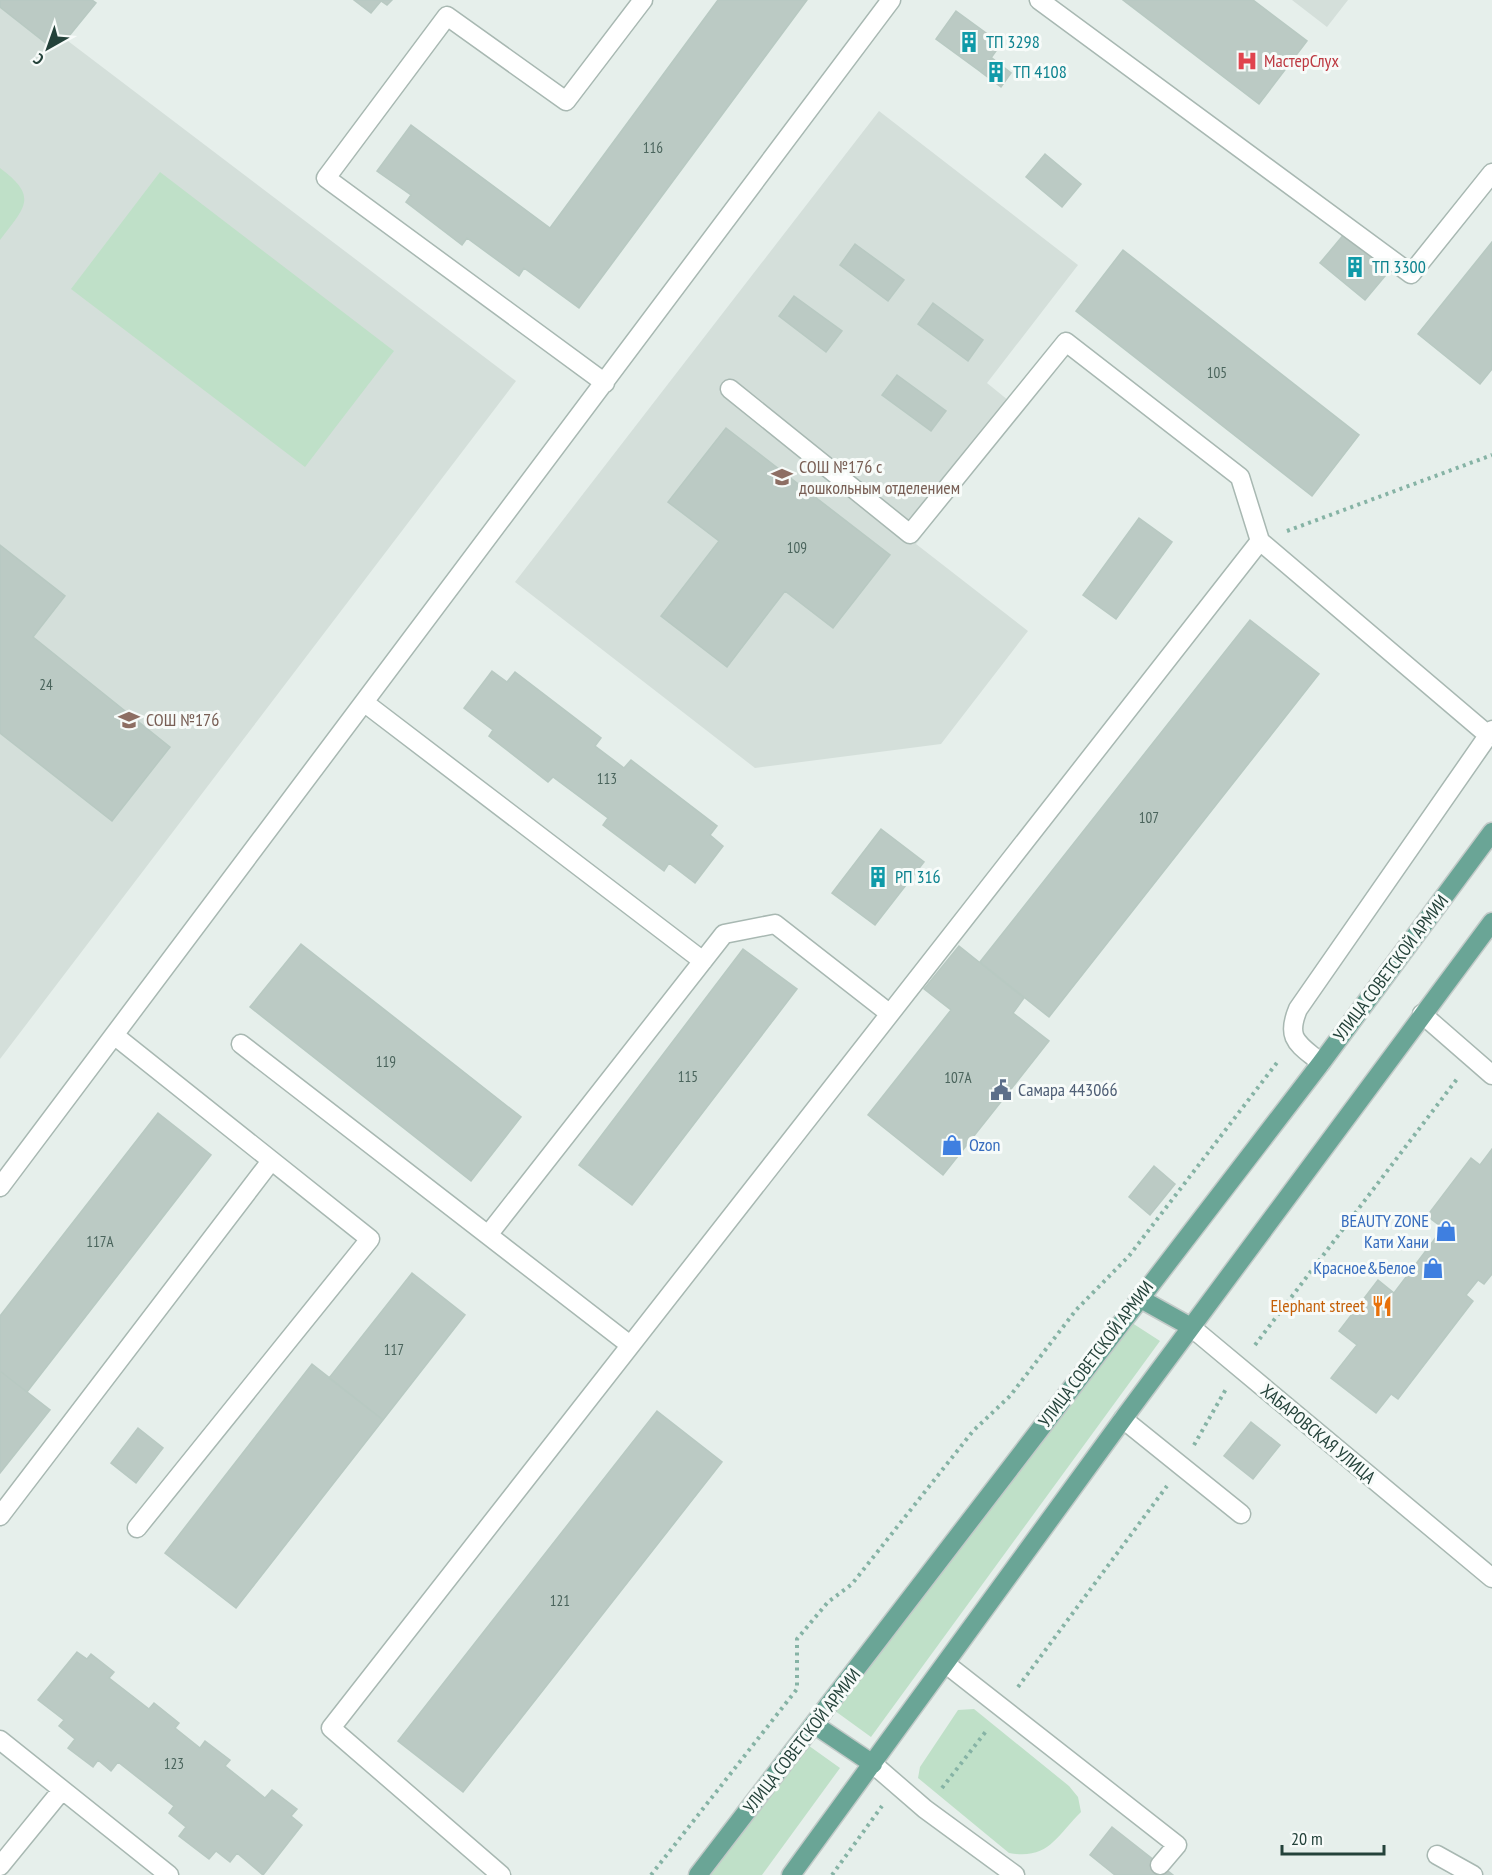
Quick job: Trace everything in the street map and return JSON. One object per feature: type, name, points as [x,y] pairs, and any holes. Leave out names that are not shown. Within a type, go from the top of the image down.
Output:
[{"type":"main road","name":"УЛИЦА СОВЕТСКОЙ АРМИИ","points":[[698,1875],[1321,1063],[1492,832]]},
{"type":"main road","points":[[791,1875],[1123,1419],[1492,922]]},
{"type":"main road","name":"ХАБАРОВСКАЯ УЛИЦА","points":[[1139,1298],[1191,1327]]},
{"type":"main road","points":[[815,1725],[873,1764]]},
{"type":"street","points":[[605,383],[326,178],[447,16],[566,101],[643,0]]},
{"type":"street","points":[[0,1187],[891,0]]},
{"type":"street","points":[[1039,0],[1411,274],[1492,173]]},
{"type":"street","points":[[730,389],[910,534],[1066,342],[1240,477],[1260,541],[1490,732],[1298,1009],[1291,1026],[1294,1040],[1321,1063]]},
{"type":"street","points":[[498,1874],[331,1728],[1260,541]]},
{"type":"street","points":[[365,703],[703,961]]},
{"type":"street","points":[[488,1235],[724,934],[775,924],[889,1013]]},
{"type":"street","points":[[1422,1014],[1492,1075]]},
{"type":"street","points":[[114,1035],[370,1239],[137,1528]]},
{"type":"street","points":[[241,1044],[630,1345]]},
{"type":"street","points":[[0,1516],[271,1161]]},
{"type":"street","name":"ХАБАРОВСКАЯ УЛИЦА","points":[[1191,1327],[1492,1578]]},
{"type":"street","points":[[1123,1419],[1241,1514]]},
{"type":"street","points":[[946,1664],[1177,1845],[1161,1865]]},
{"type":"street","points":[[0,1740],[169,1875]]},
{"type":"street","points":[[873,1764],[925,1809],[1015,1875]]},
{"type":"street","points":[[0,1866],[62,1790]]},
{"type":"street","points":[[1437,1855],[1473,1875]]},
{"type":"path","points":[[1260,541],[1492,455]]},
{"type":"path","points":[[651,1875],[797,1689],[797,1639],[828,1602],[852,1584],[974,1431],[1010,1396],[1076,1310],[1129,1256],[1294,1040]]},
{"type":"shaded area","name":"СОШ №176","points":[[0,0],[14,0],[516,381],[0,1059]]},
{"type":"shaded area","points":[[1292,0],[1348,0],[1327,27]]},
{"type":"shaded area","name":"СОШ №176 с дошкольным отделением","points":[[879,111],[1078,265],[987,383],[1020,410],[916,544],[1028,631],[941,744],[755,768],[515,582]]},
{"type":"green space","points":[[0,168],[20,187],[24,195],[24,202],[16,219],[0,240]]},
{"type":"green space","points":[[160,172],[394,351],[305,467],[71,289]]},
{"type":"green space","points":[[1126,1319],[1160,1341],[871,1737],[831,1708]]},
{"type":"green space","points":[[974,1709],[1069,1786],[1078,1797],[1081,1812],[1058,1838],[1042,1850],[1022,1854],[1009,1853],[918,1778],[920,1767],[958,1710]]},
{"type":"green space","points":[[805,1743],[840,1768],[762,1875],[708,1875]]},
{"type":"building","points":[[0,0],[92,0],[96,3],[69,36],[64,33],[52,48],[0,7]]},
{"type":"building","points":[[354,0],[392,0],[387,5],[381,1],[371,13]]},
{"type":"building","points":[[718,0],[807,0],[579,308],[524,268],[519,276],[467,238],[462,245],[406,202],[411,195],[377,171],[411,125],[550,228]]},
{"type":"building","points":[[1123,0],[1253,0],[1307,41],[1259,104]]},
{"type":"building","name":"ТП 3298","points":[[956,11],[1001,44],[981,72],[936,39]]},
{"type":"building","name":"ТП 4108","points":[[992,58],[1011,73],[1001,87],[981,72]]},
{"type":"building","points":[[1045,154],[1081,184],[1062,207],[1026,177]]},
{"type":"building","name":"ТП 3300","points":[[1345,233],[1390,270],[1365,300],[1320,263]]},
{"type":"building","points":[[1492,242],[1492,369],[1480,384],[1418,334]]},
{"type":"building","points":[[855,244],[904,280],[888,301],[840,265]]},
{"type":"building","points":[[1123,250],[1359,435],[1312,496],[1076,311]]},
{"type":"building","points":[[794,296],[842,331],[826,352],[779,316]]},
{"type":"building","points":[[933,303],[983,340],[968,361],[918,324]]},
{"type":"building","points":[[897,375],[946,411],[931,431],[882,395]]},
{"type":"building","points":[[726,428],[890,555],[833,628],[785,591],[727,667],[661,616],[719,541],[668,502]]},
{"type":"building","points":[[1139,518],[1172,542],[1116,619],[1083,595]]},
{"type":"building","points":[[0,545],[65,596],[33,637],[170,747],[112,821],[0,733]]},
{"type":"building","points":[[1250,620],[1319,674],[1049,1017],[980,962]]},
{"type":"building","points":[[492,671],[507,682],[515,672],[601,738],[595,746],[624,768],[631,760],[717,826],[710,835],[723,846],[695,883],[669,863],[664,871],[603,825],[608,818],[553,777],[548,782],[489,736],[493,730],[464,708]]},
{"type":"building","name":"РП 316","points":[[881,829],[924,862],[875,925],[832,893]]},
{"type":"building","points":[[301,944],[521,1117],[471,1181],[250,1007]]},
{"type":"building","points":[[959,946],[1024,998],[1013,1013],[1049,1041],[943,1175],[868,1115],[951,1010],[924,989]]},
{"type":"building","points":[[743,949],[797,989],[632,1205],[579,1165]]},
{"type":"building","points":[[158,1113],[211,1155],[27,1392],[0,1371],[0,1316]]},
{"type":"building","points":[[1492,1149],[1492,1274],[1484,1284],[1478,1280],[1466,1295],[1473,1301],[1398,1399],[1391,1394],[1376,1413],[1331,1378],[1357,1345],[1339,1331],[1378,1280],[1394,1293],[1443,1228],[1427,1216],[1471,1158],[1480,1165]]},
{"type":"building","points":[[1154,1166],[1175,1184],[1150,1215],[1129,1197]]},
{"type":"building","points":[[412,1273],[465,1315],[383,1420],[329,1378]]},
{"type":"building","points":[[312,1364],[383,1420],[236,1608],[165,1553]]},
{"type":"building","points":[[0,1371],[50,1410],[0,1473]]},
{"type":"building","points":[[657,1411],[722,1462],[463,1792],[398,1741]]},
{"type":"building","points":[[1251,1422],[1280,1445],[1253,1479],[1224,1456]]},
{"type":"building","points":[[138,1428],[163,1448],[136,1483],[111,1463]]},
{"type":"building","points":[[77,1652],[87,1659],[91,1654],[114,1672],[109,1678],[149,1709],[154,1703],[179,1723],[175,1728],[200,1748],[205,1741],[230,1760],[225,1766],[265,1798],[272,1790],[297,1809],[291,1816],[302,1825],[263,1875],[237,1853],[230,1862],[216,1851],[209,1859],[179,1836],[186,1827],[169,1813],[174,1806],[118,1762],[111,1771],[98,1760],[93,1767],[68,1748],[75,1739],[59,1726],[64,1720],[38,1700]]},
{"type":"building","points":[[1112,1827],[1173,1875],[1115,1875],[1090,1855]]},
{"type":"place","name":"ТП 3298","points":[[969,42]]},
{"type":"place","name":"МастерСлух","points":[[1247,61]]},
{"type":"place","name":"ТП 4108","points":[[996,72]]},
{"type":"place","name":"ТП 3300","points":[[1355,267]]},
{"type":"place","name":"СОШ №176 с дошкольным отделением","points":[[782,477]]},
{"type":"place","name":"СОШ №176","points":[[129,720]]},
{"type":"place","name":"РП 316","points":[[878,877]]},
{"type":"place","name":"Самара 443066","points":[[1001,1090]]},
{"type":"place","name":"Ozon","points":[[952,1145]]},
{"type":"place","name":"BEAUTY ZONE Кати Хани","points":[[1446,1231]]},
{"type":"place","name":"Красное&Белое","points":[[1433,1268]]},
{"type":"place","name":"Elephant street","points":[[1382,1306]]}]
